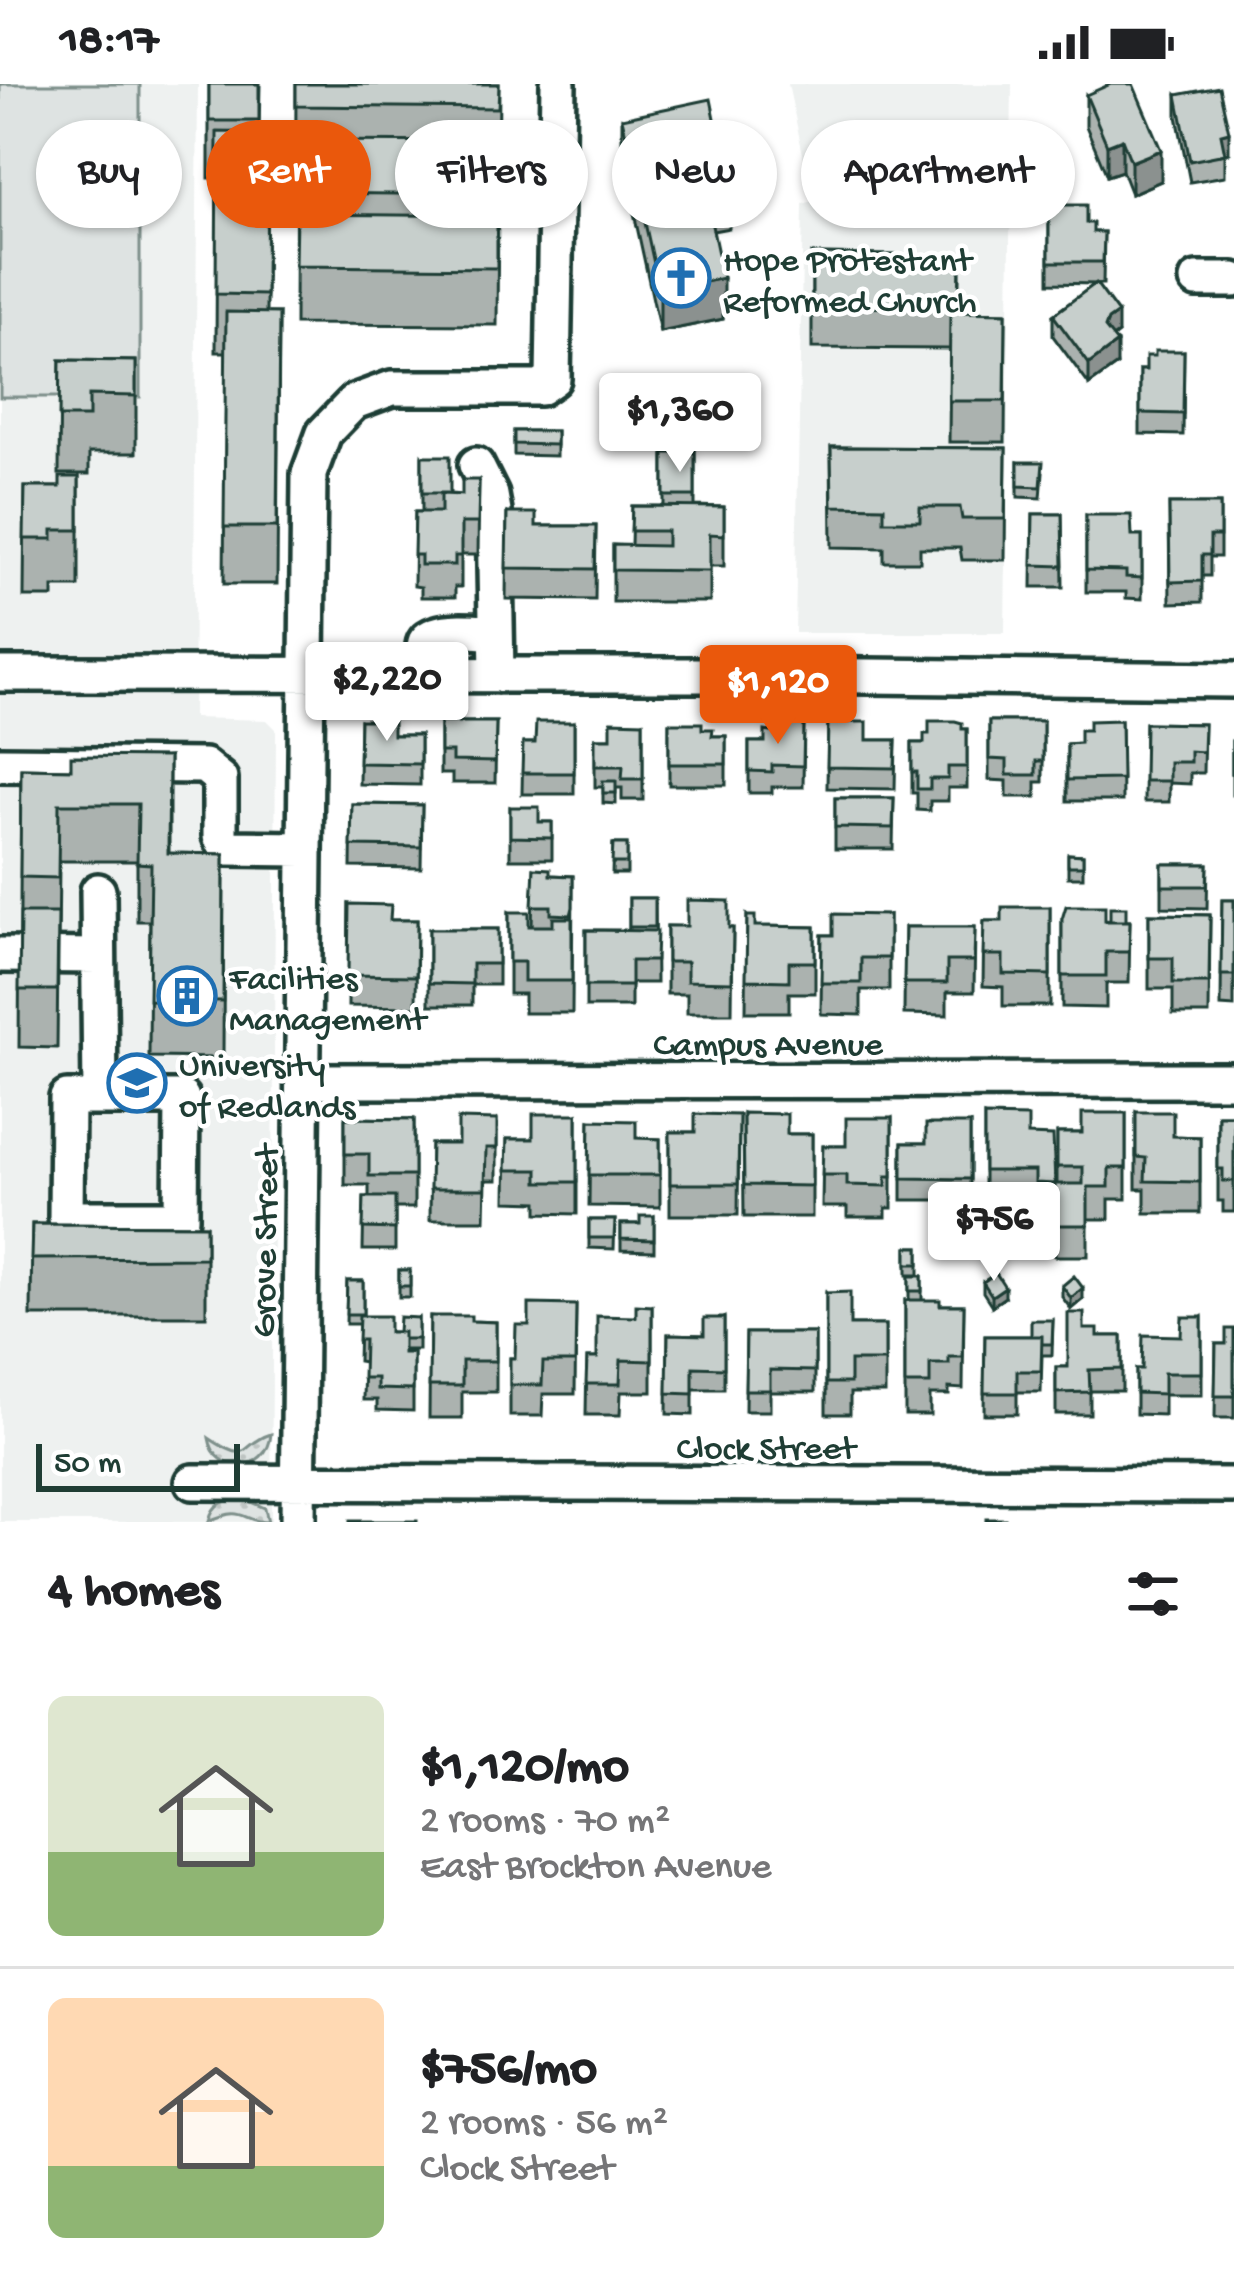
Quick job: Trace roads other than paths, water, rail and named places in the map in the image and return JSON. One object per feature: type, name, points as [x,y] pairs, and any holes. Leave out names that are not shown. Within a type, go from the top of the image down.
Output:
[{"type":"street","name":"Grove Street","points":[[298,1522],[309,474],[325,433],[355,402],[392,388],[540,388],[553,379],[558,84]]},
{"type":"street","points":[[1197,280],[1234,280]]},
{"type":"street","points":[[476,465],[494,512],[496,674]]},
{"type":"street","points":[[424,674],[425,643],[430,636],[496,633]]},
{"type":"street","points":[[0,674],[1234,680]]},
{"type":"street","points":[[0,764],[204,766],[220,779],[220,836],[226,848],[304,849]]},
{"type":"street","points":[[98,891],[100,1098]]},
{"type":"street","points":[[0,955],[98,956]]},
{"type":"street","name":"Campus Avenue","points":[[302,1081],[1234,1080]]},
{"type":"street","points":[[67,1098],[100,1098],[182,1098],[181,1218],[66,1218],[67,1098]]},
{"type":"street","name":"Clock Street","points":[[193,1482],[1234,1485]]},
{"type":"place","name":"Hope Protestant Reformed Church","points":[[681,278]]},
{"type":"place","name":"Facilities Management","points":[[187,996]]},
{"type":"place","name":"University of Redlands","points":[[137,1083]]}]
